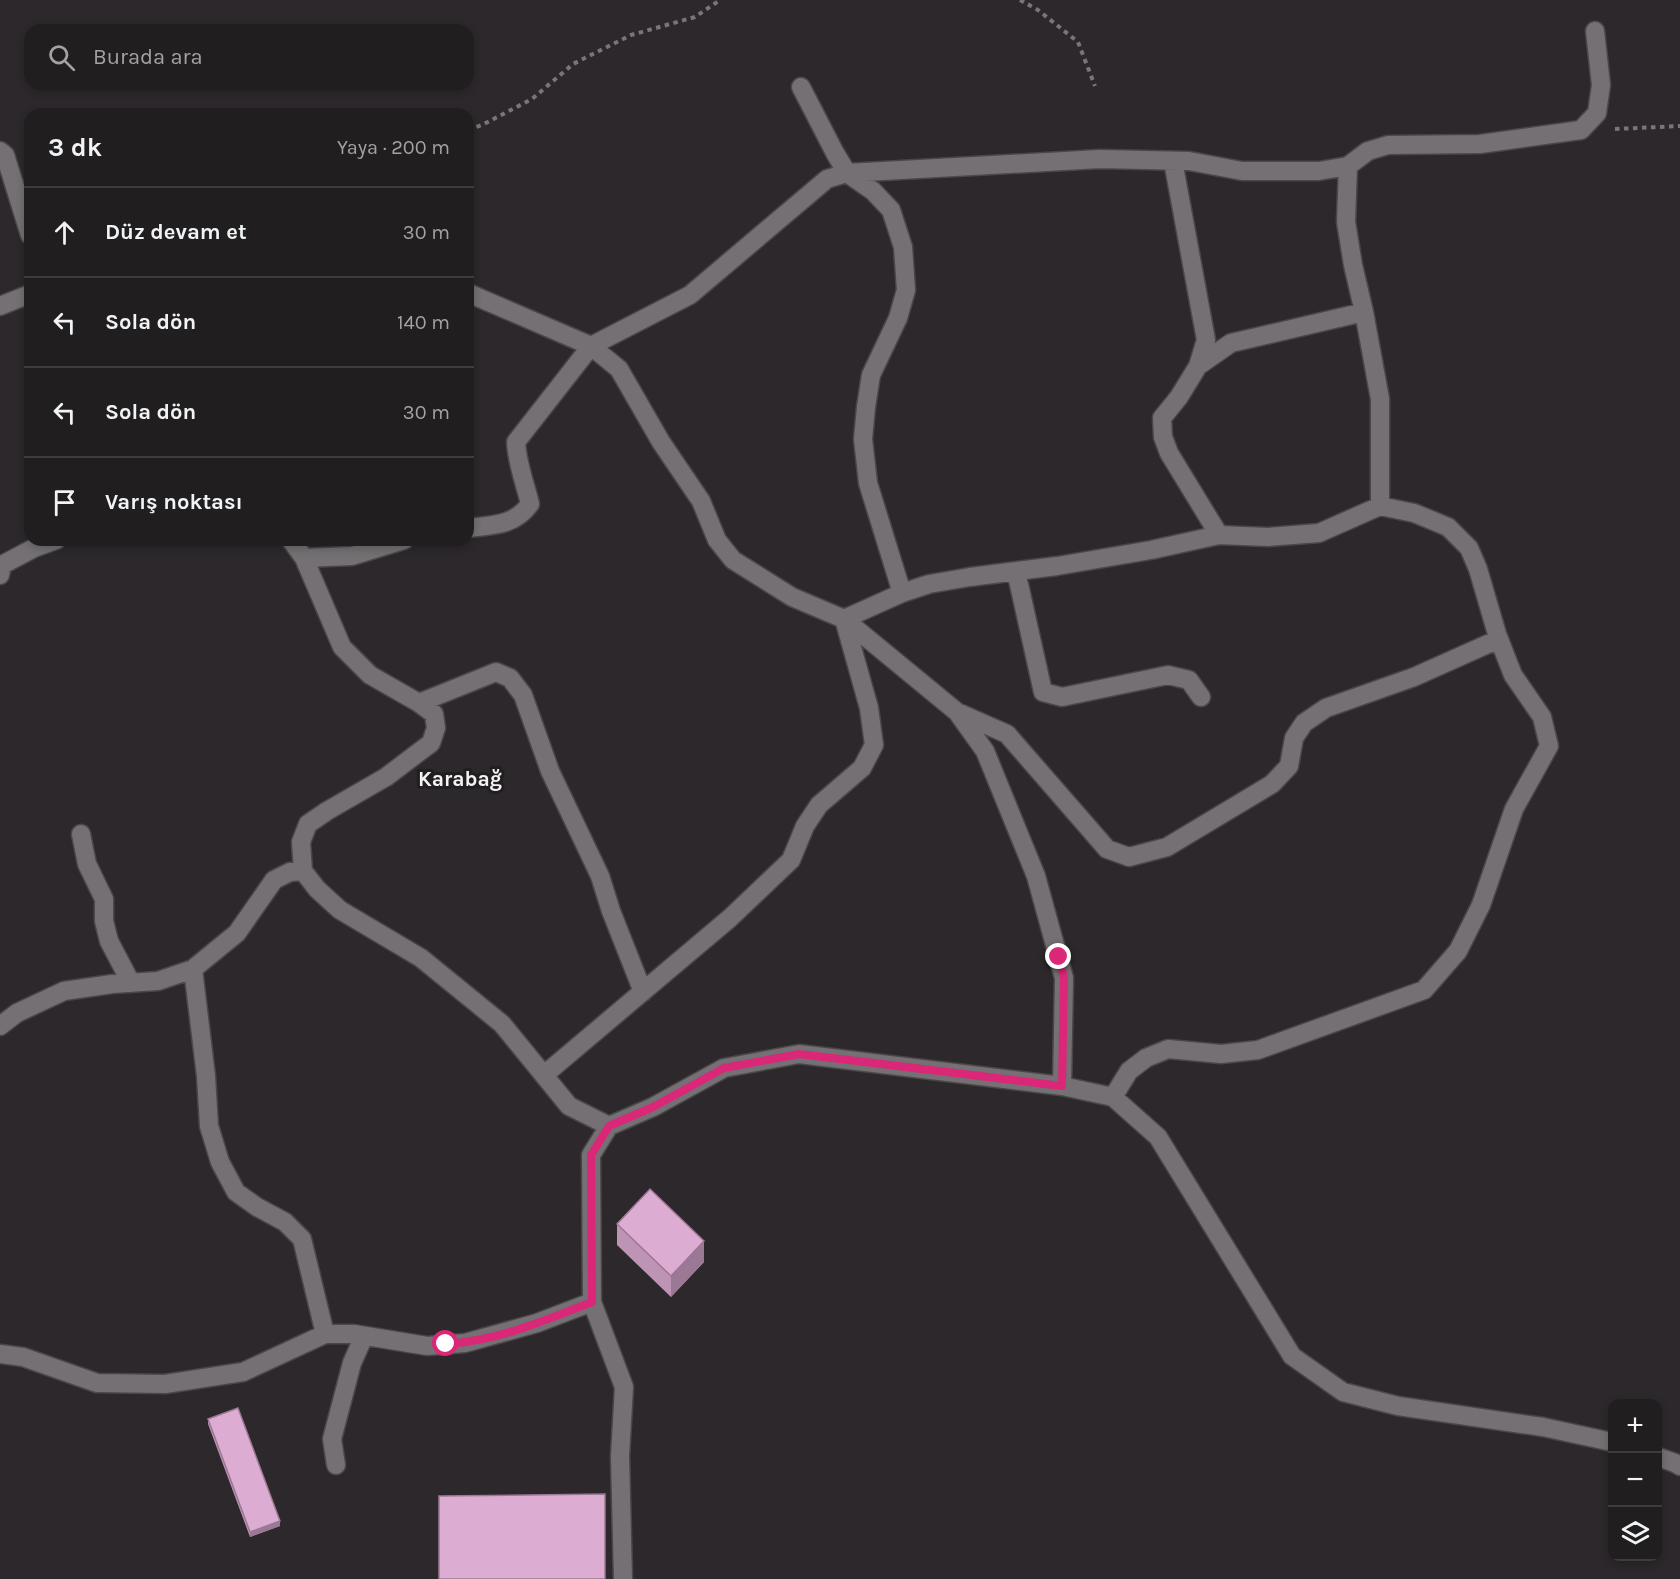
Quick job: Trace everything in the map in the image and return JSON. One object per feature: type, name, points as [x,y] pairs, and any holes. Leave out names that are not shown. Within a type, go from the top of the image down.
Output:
[{"type":"street","points":[[474,527],[504,524],[522,514],[530,504],[517,458],[516,442],[591,346],[690,295],[827,179],[847,173],[1100,159],[1189,161],[1242,171],[1319,171],[1348,166],[1368,151],[1388,145],[1480,144],[1581,130],[1597,113],[1600,85],[1595,31]]},
{"type":"street","points":[[801,87],[847,173],[873,190],[891,210],[903,247],[906,290],[898,318],[871,375],[864,439],[868,483],[902,593]]},
{"type":"street","points":[[0,151],[5,155],[24,216]]},
{"type":"street","points":[[1173,160],[1206,340],[1198,366],[1179,397],[1162,418],[1163,437],[1169,453],[1219,535]]},
{"type":"street","points":[[1348,166],[1346,222],[1380,399],[1380,506]]},
{"type":"street","points":[[0,306],[24,296]]},
{"type":"street","points":[[474,296],[591,346],[620,369],[661,442],[701,501],[717,540],[733,560],[792,597],[843,619],[957,712],[985,751],[1036,876],[1046,910],[1064,978],[1062,1086]]},
{"type":"street","points":[[1198,366],[1231,343],[1364,312]]},
{"type":"street","points":[[843,619],[902,593],[929,584],[1151,550],[1219,535],[1268,537],[1319,533],[1380,506],[1414,513],[1448,527],[1469,548],[1513,675],[1542,717],[1548,746],[1515,808],[1481,904],[1458,951],[1424,990],[1258,1050],[1221,1054],[1168,1049],[1146,1058],[1129,1071],[1113,1097]]},
{"type":"street","points":[[0,575],[2,565],[40,546]]},
{"type":"street","points":[[295,546],[304,558],[342,646],[370,675],[434,714],[436,728],[431,743],[386,777],[309,824],[301,842],[303,871],[340,910],[421,957],[502,1024],[569,1106],[609,1126]]},
{"type":"street","points":[[304,558],[352,556],[384,546]]},
{"type":"street","points":[[1016,571],[1043,692],[1062,698],[1168,675],[1189,680],[1201,697]]},
{"type":"street","points":[[544,1076],[730,918],[791,860],[805,826],[819,806],[862,768],[874,745],[869,708],[843,619]]},
{"type":"street","points":[[957,712],[1007,734],[1107,849],[1129,857],[1167,848],[1272,784],[1289,766],[1294,738],[1304,723],[1326,708],[1414,678],[1499,639]]},
{"type":"street","points":[[419,703],[496,672],[510,678],[523,694],[550,771],[600,876],[611,911],[643,992]]},
{"type":"street","points":[[81,834],[87,864],[104,899],[104,921],[109,941],[131,983]]},
{"type":"street","points":[[0,1026],[17,1013],[64,991],[159,981],[193,969],[237,933],[274,880],[290,872],[303,871]]},
{"type":"street","points":[[193,969],[206,1076],[209,1126],[219,1162],[236,1192],[257,1207],[285,1222],[302,1239],[326,1334]]},
{"type":"street","points":[[623,1579],[620,1456],[624,1387],[592,1302],[591,1155],[609,1126],[653,1107],[724,1068],[799,1054],[1062,1086],[1113,1097],[1158,1137],[1292,1356],[1343,1392],[1398,1406],[1543,1427],[1608,1441]]},
{"type":"street","points":[[0,1354],[22,1357],[97,1383],[165,1384],[243,1372],[326,1334],[364,1336],[427,1346],[465,1343],[537,1323],[592,1302]]},
{"type":"street","points":[[336,1465],[332,1439],[352,1363],[364,1336]]},
{"type":"street","points":[[1662,1458],[1680,1466]]},
{"type":"path","points":[[474,128],[532,99],[573,64],[631,35],[695,17],[720,0]]},
{"type":"path","points":[[1020,0],[1038,10],[1078,42],[1095,86]]},
{"type":"path","points":[[1581,130],[1680,126]]},
{"type":"building","points":[[650,1189],[704,1241],[671,1276],[617,1224]]},
{"type":"building","points":[[238,1408],[280,1521],[250,1532],[208,1419]]},
{"type":"building","points":[[605,1494],[605,1579],[439,1579],[439,1496]]},
{"type":"district","name":"Karabağ","points":[[460,779]]},
{"type":"route","points":[[446,1344],[465,1343],[537,1323],[592,1302],[591,1155],[609,1126],[653,1107],[724,1068],[799,1054],[1062,1086],[1064,978],[1059,957]]}]
